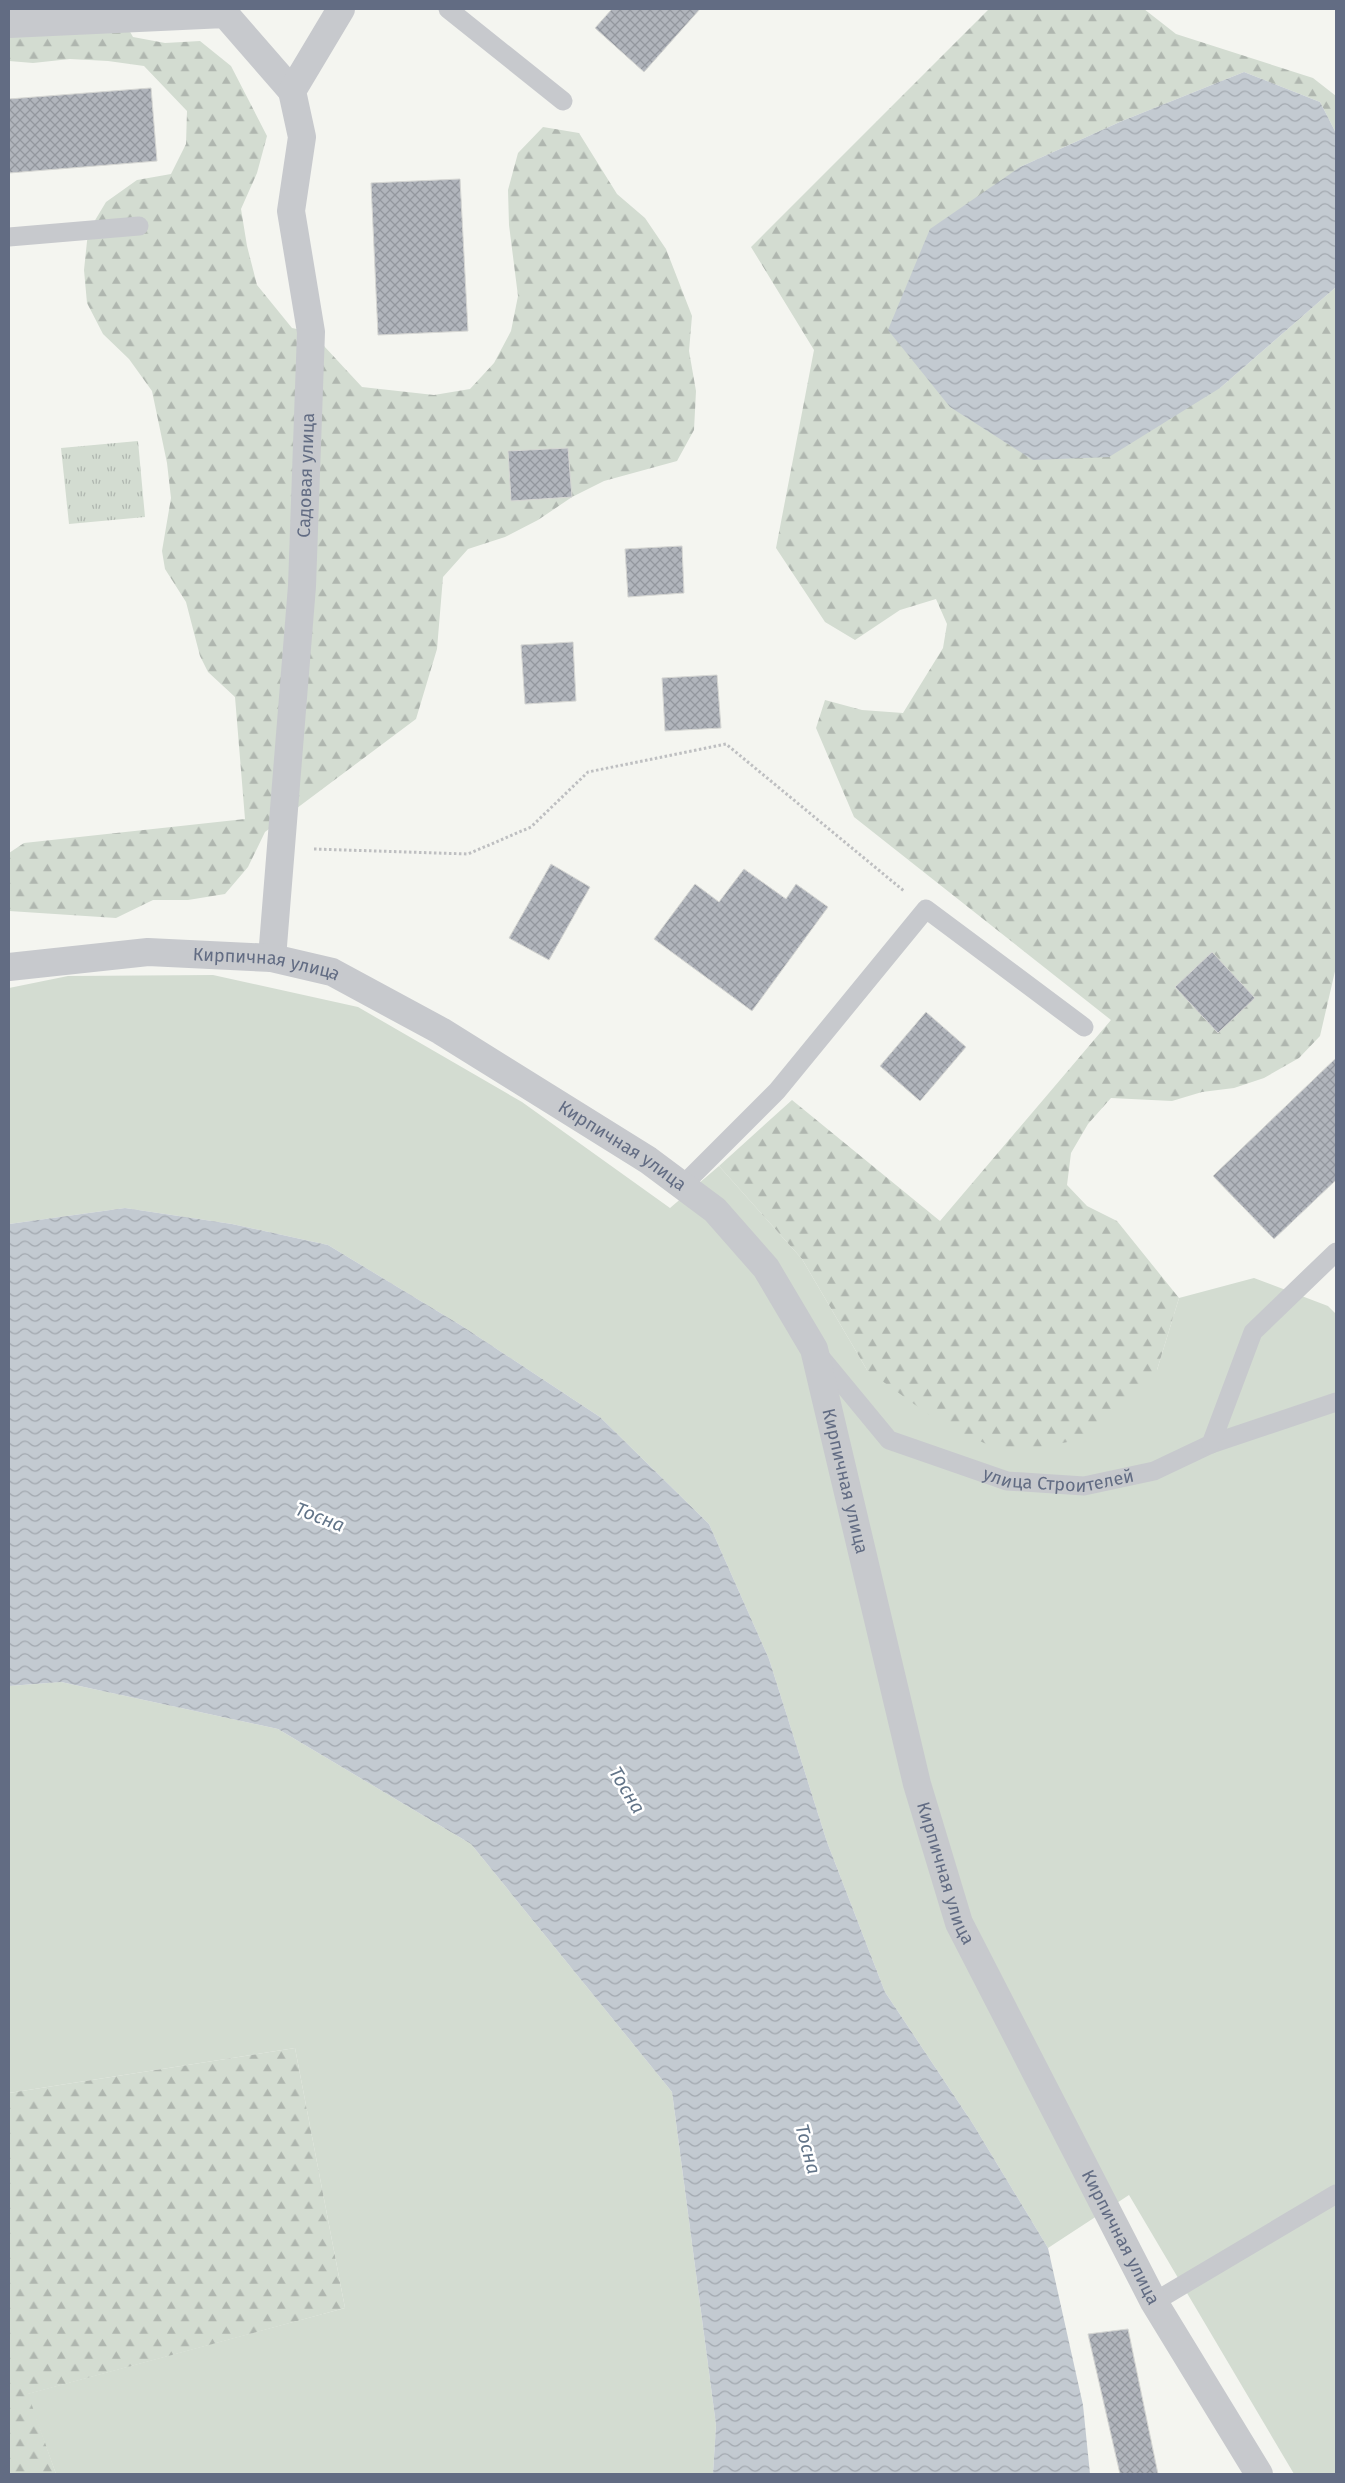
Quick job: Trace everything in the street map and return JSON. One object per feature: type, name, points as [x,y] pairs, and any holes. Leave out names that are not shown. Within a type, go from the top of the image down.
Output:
[{"type":"street","points":[[9,24],[225,14],[292,92],[341,9]]},
{"type":"street","name":"Садовая улица","points":[[272,958],[302,586],[311,332],[291,211],[302,137],[292,92]]},
{"type":"street","name":"Кирпичная улица","points":[[9,967],[148,952],[272,958],[332,972],[441,1031],[648,1160],[715,1210],[766,1268],[814,1349],[917,1784],[959,1922],[1154,2302],[1259,2474]]},
{"type":"lane","points":[[448,9],[562,102]]},
{"type":"lane","points":[[9,237],[139,226]]},
{"type":"lane","points":[[682,1186],[777,1091],[926,909],[1084,1027]]},
{"type":"lane","points":[[1211,1444],[1253,1332],[1336,1252]]},
{"type":"lane","name":"улица Строителей","points":[[814,1349],[889,1440],[1007,1480],[1084,1486],[1154,1471],[1211,1444],[1336,1402]]},
{"type":"lane","points":[[1154,2302],[1336,2194]]},
{"type":"path","points":[[281,847],[468,854],[531,827],[588,772],[726,744],[926,909]]},
{"type":"green space","points":[[9,9],[117,9],[133,37],[165,43],[200,41],[231,66],[267,136],[257,173],[241,209],[247,246],[257,285],[292,328],[311,332],[362,387],[434,395],[470,389],[494,363],[511,331],[518,296],[509,225],[508,190],[518,153],[543,127],[579,133],[617,194],[645,218],[666,249],[692,316],[689,351],[696,391],[694,430],[677,461],[604,481],[572,497],[538,520],[505,537],[468,549],[443,577],[437,649],[416,719],[265,832],[248,867],[225,894],[188,900],[153,900],[116,918],[9,911],[9,853],[24,843],[245,819],[235,697],[208,672],[200,656],[186,602],[165,569],[162,551],[171,498],[167,463],[152,391],[129,359],[103,334],[87,303],[84,270],[88,232],[106,202],[137,180],[171,174],[186,144],[187,111],[144,66],[108,61],[70,59],[33,63],[9,61]]},
{"type":"green space","points":[[989,9],[1144,9],[1176,34],[1313,78],[1336,96],[1336,133],[1320,102],[1244,72],[1122,121],[1020,167],[1220,388],[1336,287],[1336,967],[1320,1036],[1299,1058],[1264,1078],[1234,1088],[1202,1092],[1172,1101],[1111,1098],[1088,1124],[1071,1153],[1067,1185],[1087,1206],[1117,1221],[1179,1298],[1157,1370],[1090,1438],[1007,1453],[943,1425],[867,1370],[802,1259],[719,1166],[792,1100],[940,1221],[1111,1020],[854,817],[816,728],[825,700],[862,710],[903,713],[943,648],[947,624],[936,599],[900,610],[855,640],[825,622],[776,548],[814,350],[751,247]]},
{"type":"green space","points":[[138,441],[145,517],[69,524],[61,448]]},
{"type":"green space","points":[[213,975],[358,1007],[522,1102],[670,1208],[719,1166],[802,1259],[867,1370],[1157,1370],[1179,1298],[1254,1278],[1328,1306],[1336,1314],[1336,2474],[1294,2474],[1129,2195],[1048,2248],[973,2124],[885,1992],[827,1842],[769,1659],[709,1524],[600,1417],[462,1326],[328,1245],[232,1224],[125,1208],[9,1224],[9,988],[68,976]]},
{"type":"green space","points":[[61,1682],[278,1729],[471,1844],[672,2092],[716,2425],[713,2474],[56,2474],[27,2394],[345,2308],[295,2048],[9,2093],[9,1686]]},
{"type":"green space","points":[[295,2048],[345,2308],[28,2394],[56,2474],[9,2474],[9,2093]]},
{"type":"water","points":[[1244,72],[1320,102],[1336,133],[1336,287],[1220,388],[1109,457],[1033,460],[950,407],[888,330],[930,229],[1020,167],[1122,121]]},
{"type":"water","name":"Тосна","points":[[125,1208],[232,1224],[328,1245],[462,1326],[600,1417],[709,1524],[769,1659],[827,1842],[885,1992],[973,2124],[1048,2248],[1083,2405],[1090,2474],[713,2474],[716,2425],[672,2092],[471,1844],[278,1729],[61,1682],[9,1686],[9,1224]]},
{"type":"building","points":[[612,9],[700,9],[644,72],[595,28]]},
{"type":"building","points":[[151,88],[157,161],[9,173],[9,99]]},
{"type":"building","points":[[460,179],[468,331],[378,335],[371,183]]},
{"type":"building","points":[[568,448],[572,497],[511,501],[508,451]]},
{"type":"building","points":[[682,546],[684,593],[628,597],[625,549]]},
{"type":"building","points":[[573,642],[576,701],[525,704],[521,645]]},
{"type":"building","points":[[717,675],[721,728],[665,731],[662,678]]},
{"type":"building","points":[[551,864],[590,887],[549,960],[509,938]]},
{"type":"building","points":[[744,869],[786,899],[796,884],[828,907],[752,1011],[654,939],[695,884],[719,902]]},
{"type":"building","points":[[1212,952],[1255,998],[1218,1033],[1175,987]]},
{"type":"building","points":[[926,1012],[966,1047],[920,1101],[880,1066]]},
{"type":"building","points":[[1336,1058],[1336,1180],[1274,1239],[1213,1176]]},
{"type":"building","points":[[1128,2329],[1158,2474],[1120,2474],[1088,2334]]}]
